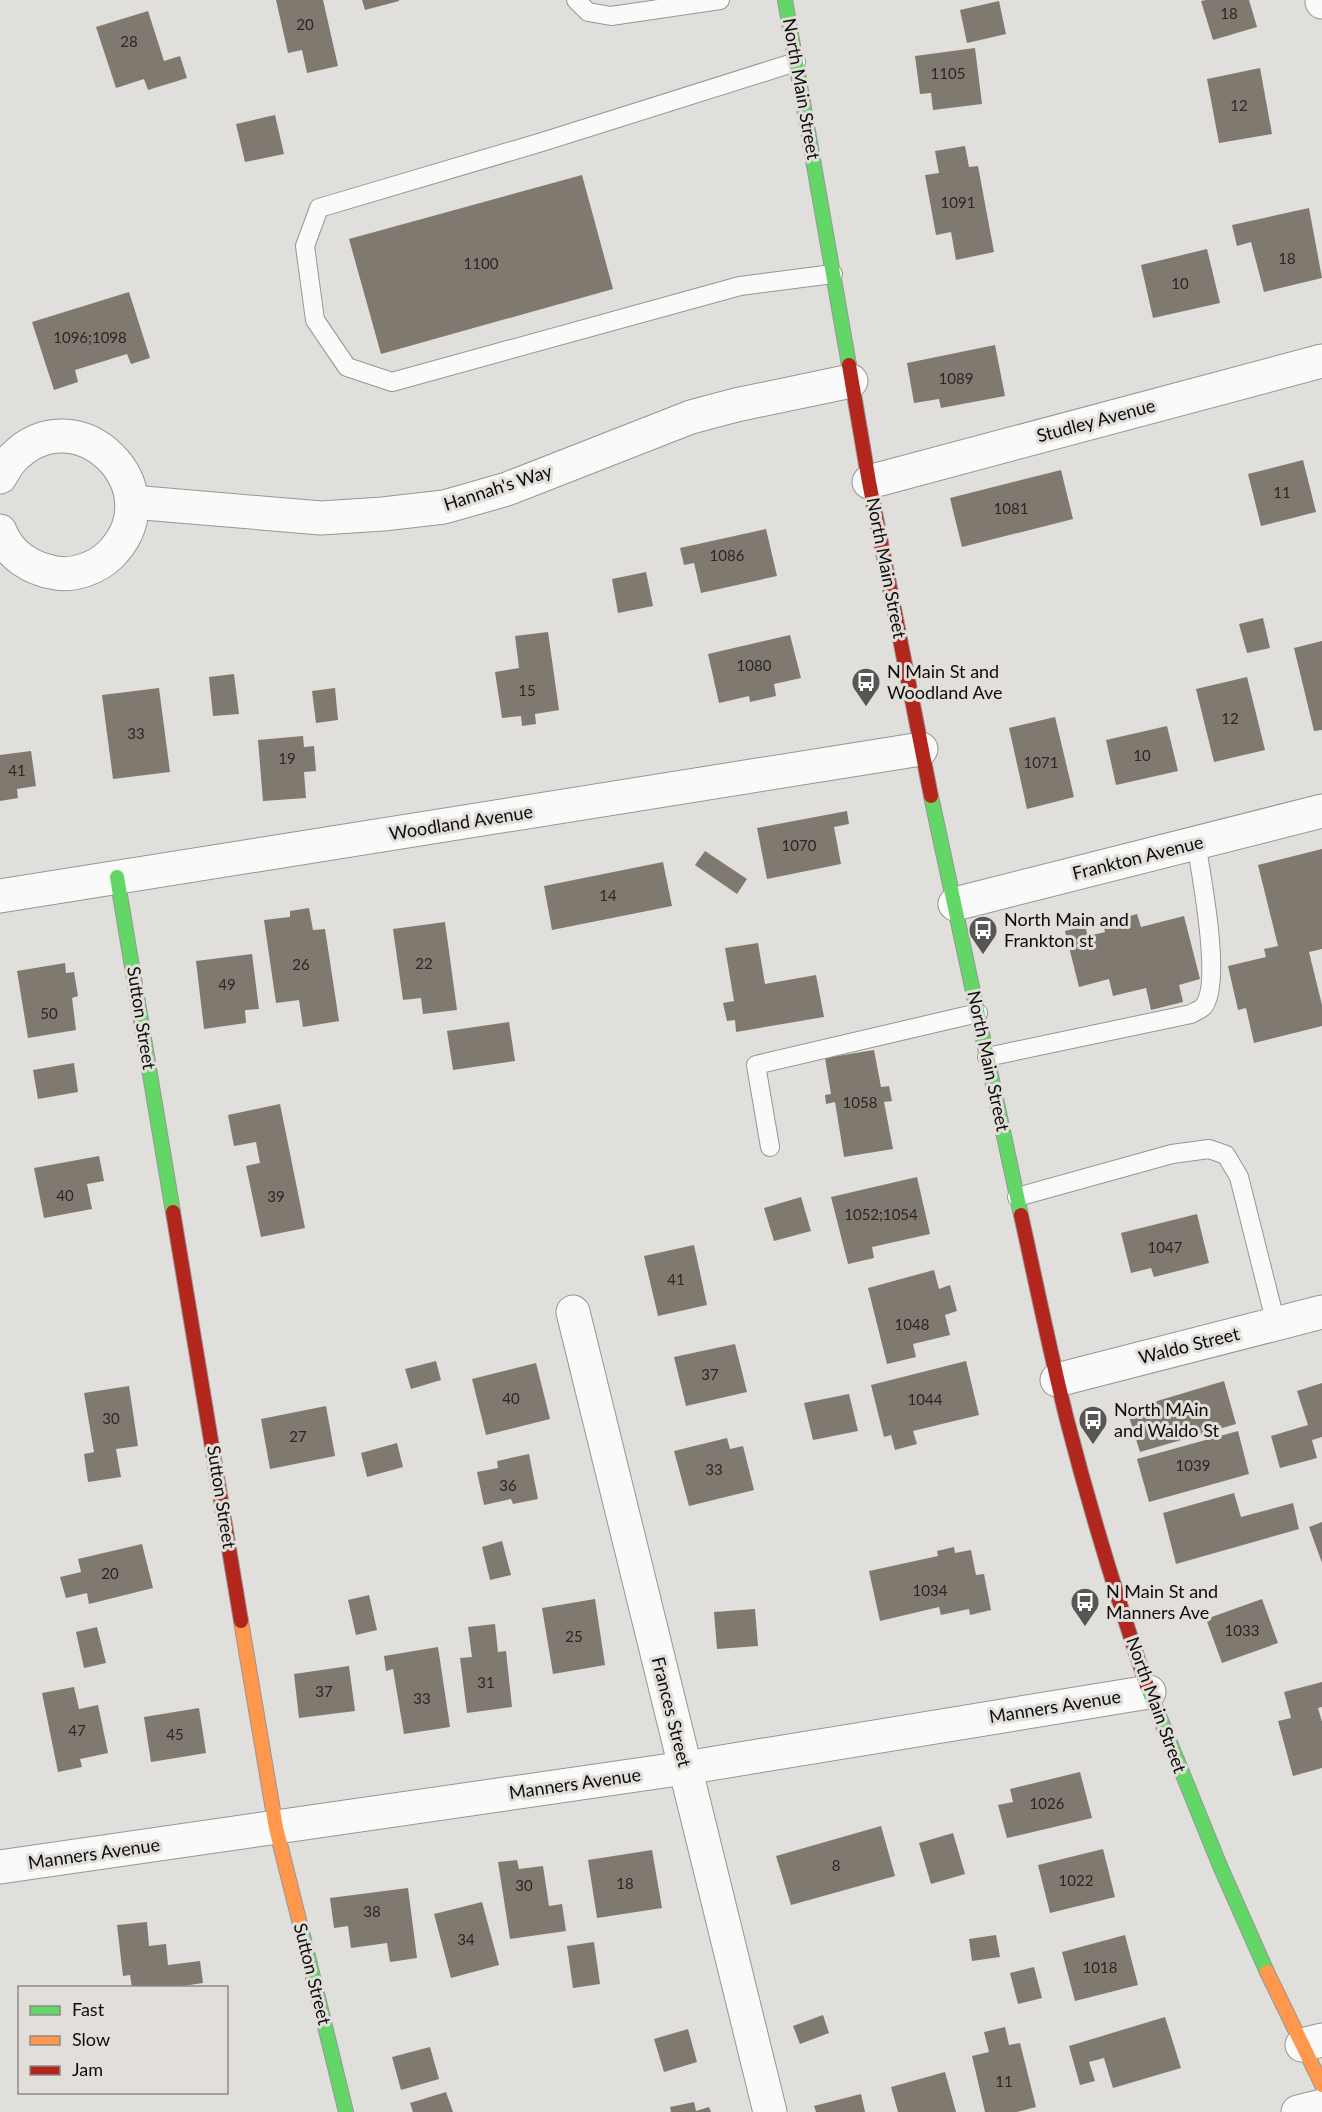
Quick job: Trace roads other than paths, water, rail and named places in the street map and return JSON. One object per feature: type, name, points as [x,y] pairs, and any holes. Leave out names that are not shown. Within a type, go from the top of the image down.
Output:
[{"type":"main road","name":"North Main Street","points":[[786,0],[869,482],[921,749],[1074,1450],[1106,1560],[1149,1692],[1214,1853],[1312,2043],[1322,2085]]},
{"type":"main road","name":"Sutton Street","points":[[117,878],[276,1828],[346,2112]]},
{"type":"street","name":"Studley Avenue","points":[[869,482],[1322,361]]},
{"type":"street","name":"Hannah's Way","points":[[132,502],[321,518],[444,507],[507,489],[691,417],[736,405],[851,381]]},
{"type":"street","points":[[0,477],[12,458],[29,445],[50,437],[72,437],[94,443],[113,458],[126,478],[132,502],[130,524],[119,545],[103,562],[81,572],[58,574],[36,568],[17,557],[0,531]]},
{"type":"street","name":"Woodland Avenue","points":[[0,896],[921,749]]},
{"type":"street","name":"Frankton Avenue","points":[[955,904],[1322,811]]},
{"type":"street","name":"Frances Street","points":[[573,1312],[770,2112]]},
{"type":"street","name":"Waldo Street","points":[[1057,1380],[1322,1312]]},
{"type":"street","name":"Manners Avenue","points":[[0,1867],[685,1768],[1149,1692]]},
{"type":"street","points":[[1298,2112],[1322,2106]]},
{"type":"lane","points":[[576,0],[588,12],[611,16],[720,0]]},
{"type":"lane","points":[[796,62],[542,142],[320,208],[304,246],[315,320],[346,367],[392,382],[740,286],[833,274]]},
{"type":"lane","points":[[987,1057],[1191,1014],[1203,1006],[1210,991],[1212,965],[1196,843]]},
{"type":"lane","points":[[770,1147],[756,1065],[978,1013]]},
{"type":"lane","points":[[1017,1197],[1172,1154],[1209,1149],[1226,1155],[1239,1177],[1276,1324]]},
{"type":"place","name":"N Main St and Woodland Ave","points":[[866,708]]},
{"type":"place","name":"North Main and Frankton st","points":[[983,956]]},
{"type":"place","name":"North MAin and Waldo St","points":[[1093,1446]]},
{"type":"place","name":"N Main St and Manners Ave","points":[[1085,1628]]}]
